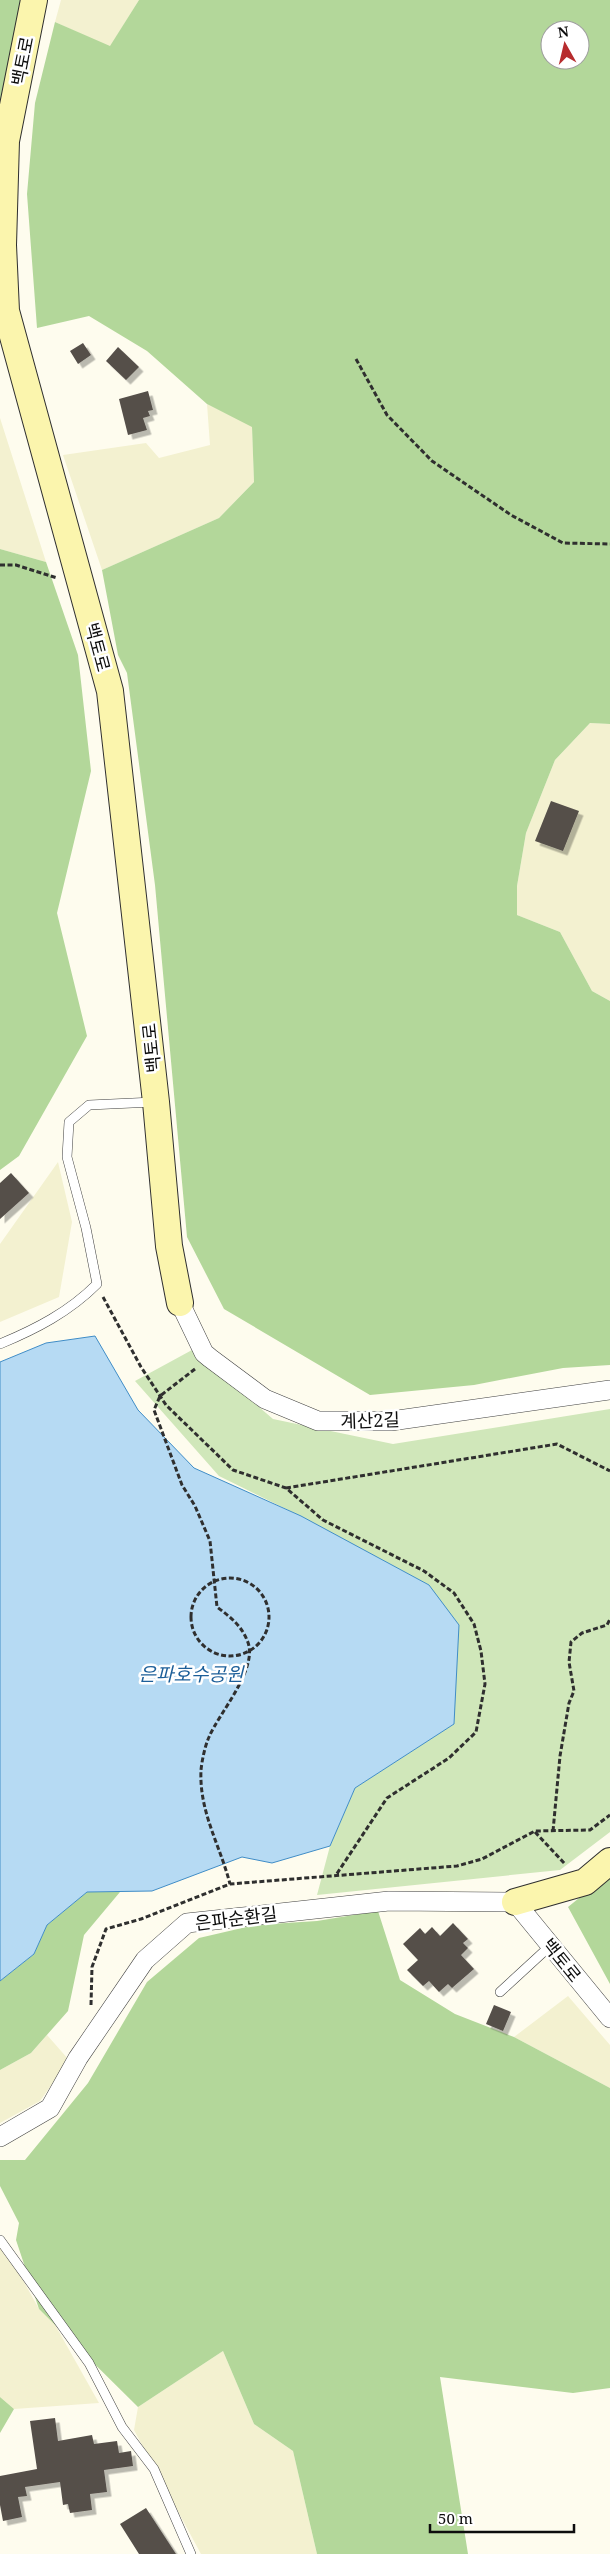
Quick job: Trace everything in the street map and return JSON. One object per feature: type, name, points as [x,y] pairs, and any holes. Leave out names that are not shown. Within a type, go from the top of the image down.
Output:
[{"type":"street","name":"백토로","points":[[34,0],[6,141],[3,245],[6,311],[110,691],[156,1102],[169,1246],[180,1303]]},
{"type":"street","name":"계산2길","points":[[180,1303],[204,1353],[265,1399],[318,1421],[391,1421],[610,1390]]},
{"type":"street","points":[[515,1902],[585,1882],[610,1861]]},
{"type":"street","name":"은파순환길","points":[[0,2137],[50,2108],[78,2058],[145,1960],[187,1923],[389,1902],[515,1902]]},
{"type":"street","name":"백토로","points":[[515,1902],[610,2018]]},
{"type":"lane","points":[[0,1344],[38,1328],[80,1301],[97,1284],[86,1228],[67,1157],[69,1122],[89,1105],[156,1102]]},
{"type":"lane","points":[[500,1992],[550,1946]]},
{"type":"lane","points":[[0,2240],[89,2363],[122,2427],[154,2469],[191,2554]]},
{"type":"path","points":[[356,359],[387,415],[432,461],[511,515],[563,543],[610,544]]},
{"type":"path","points":[[0,565],[16,565],[48,576],[81,583]]},
{"type":"path","points":[[97,1284],[115,1322],[166,1405],[233,1470],[286,1488],[323,1520],[424,1572],[454,1593],[474,1624],[481,1651],[485,1684],[476,1732],[449,1758],[387,1798],[336,1875]]},
{"type":"path","points":[[210,1358],[160,1396],[154,1410],[182,1485],[195,1506],[210,1541],[217,1607],[236,1621],[248,1641],[250,1652]]},
{"type":"path","points":[[286,1488],[558,1444],[610,1471]]},
{"type":"path","points":[[230,1884],[212,1836],[201,1794],[202,1768],[209,1737],[238,1688],[250,1652],[264,1638],[268,1626],[269,1613],[266,1601],[250,1583],[238,1578],[225,1578],[213,1581],[202,1589],[194,1600],[190,1613],[191,1626],[197,1638],[206,1648],[218,1654],[231,1656],[250,1652]]},
{"type":"path","points":[[553,1832],[560,1756],[569,1703],[574,1691],[569,1662],[571,1642],[582,1633],[606,1625],[610,1619]]},
{"type":"path","points":[[535,1831],[574,1873],[585,1882]]},
{"type":"shaded area","points":[[61,0],[139,0],[110,47],[55,22]]},
{"type":"shaded area","points":[[207,404],[252,426],[254,482],[219,518],[102,570],[63,455],[146,443],[159,458],[210,445]]},
{"type":"shaded area","points":[[0,418],[46,562],[0,549]]},
{"type":"shaded area","points":[[590,723],[610,724],[610,1001],[592,991],[560,932],[517,915],[517,886],[526,833],[555,760]]},
{"type":"shaded area","points":[[58,1162],[72,1222],[59,1297],[0,1322],[0,1244]]},
{"type":"shaded area","points":[[568,1996],[610,2045],[610,2088],[514,2037]]},
{"type":"shaded area","points":[[47,2035],[69,2060],[40,2101],[0,2123],[0,2070],[31,2053]]},
{"type":"shaded area","points":[[0,2239],[39,2309],[54,2323],[99,2403],[14,2409],[0,2397]]},
{"type":"shaded area","points":[[223,2351],[254,2424],[293,2451],[317,2554],[201,2554],[134,2430],[138,2407]]},
{"type":"green space","points":[[0,0],[29,0],[0,148]]},
{"type":"green space","points":[[139,0],[610,0],[610,724],[590,723],[555,760],[526,833],[517,886],[517,915],[560,932],[592,991],[610,1001],[610,1365],[563,1368],[474,1385],[370,1395],[224,1309],[187,1237],[155,885],[127,673],[118,655],[102,570],[219,518],[254,482],[252,427],[207,404],[147,351],[89,316],[37,328],[27,194],[35,103],[55,22],[110,46]]},
{"type":"green space","points":[[0,549],[46,562],[78,655],[91,771],[57,913],[87,1036],[19,1156],[0,1170]]},
{"type":"green space","points":[[192,1350],[273,1419],[393,1444],[610,1409],[610,1832],[560,1870],[317,1895],[330,1846],[355,1788],[454,1724],[429,1585],[294,1513],[219,1476],[135,1381]]},
{"type":"green space","points":[[610,1873],[610,1984],[568,1907]]},
{"type":"green space","points":[[87,1892],[120,1892],[84,1935],[68,2011],[31,2053],[0,2070],[0,1981],[34,1954],[47,1925]]},
{"type":"green space","points":[[378,1911],[400,1980],[455,2014],[514,2037],[610,2088],[610,2388],[573,2393],[440,2377],[468,2554],[317,2554],[293,2451],[254,2424],[223,2351],[138,2407],[39,2309],[16,2240],[19,2223],[0,2186],[0,2160],[25,2160],[88,2083],[147,1982],[199,1938],[255,1925],[317,1921]]},
{"type":"green space","points":[[0,2397],[14,2409],[0,2433]]},
{"type":"water","name":"은파호수공원","points":[[95,1336],[138,1410],[194,1468],[301,1516],[429,1585],[459,1625],[454,1724],[355,1788],[330,1846],[272,1863],[242,1857],[152,1891],[87,1892],[47,1925],[34,1954],[0,1981],[0,1362],[46,1343]]},
{"type":"building","points":[[83,343],[91,355],[78,364],[70,351]]},
{"type":"building","points":[[118,347],[139,367],[126,380],[106,361]]},
{"type":"building","points":[[148,391],[153,410],[148,411],[150,416],[143,418],[147,430],[128,435],[119,399]]},
{"type":"building","points":[[551,801],[579,811],[563,851],[535,841]]},
{"type":"building","points":[[11,1173],[29,1193],[0,1219],[0,1183]]},
{"type":"building","points":[[453,1923],[468,1939],[463,1943],[468,1948],[461,1955],[474,1969],[452,1988],[448,1984],[439,1992],[429,1981],[423,1986],[407,1970],[418,1960],[403,1944],[420,1928],[425,1934],[432,1927],[440,1936]]},
{"type":"building","points":[[494,2005],[511,2012],[503,2031],[486,2024]]},
{"type":"building","points":[[55,2418],[58,2441],[92,2435],[94,2444],[117,2441],[119,2453],[131,2451],[133,2466],[104,2470],[107,2492],[90,2494],[92,2510],[70,2513],[68,2504],[63,2505],[60,2482],[25,2487],[27,2496],[18,2497],[22,2517],[3,2521],[0,2505],[0,2476],[37,2469],[30,2421]]},
{"type":"building","points":[[146,2508],[176,2554],[139,2554],[120,2524]]}]
